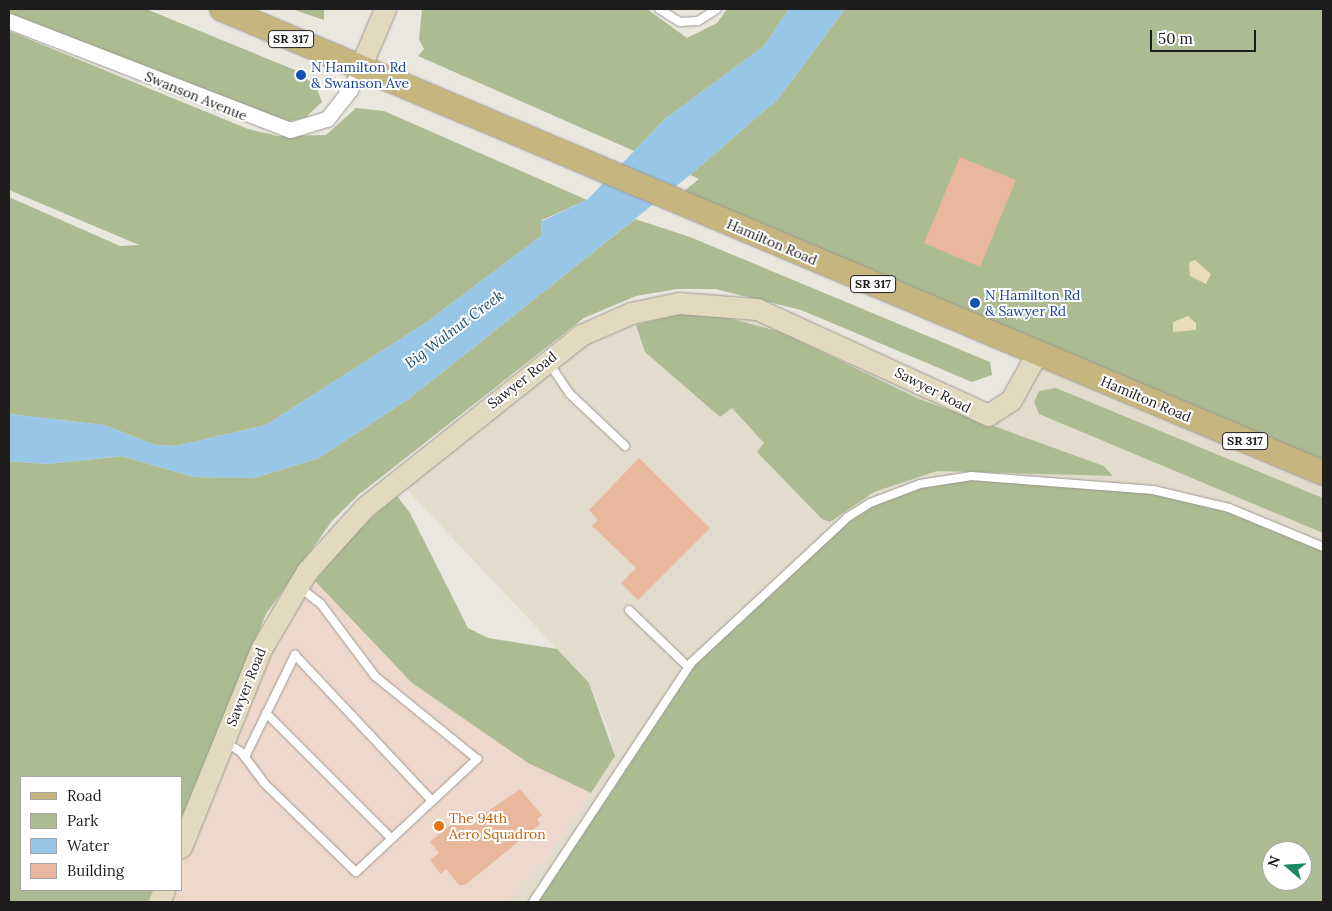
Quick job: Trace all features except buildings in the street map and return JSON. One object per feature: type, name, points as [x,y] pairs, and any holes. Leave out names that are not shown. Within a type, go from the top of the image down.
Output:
[{"type":"main road","name":"Hamilton Road","points":[[222,9],[1323,473]]},
{"type":"street","points":[[360,68],[385,9]]},
{"type":"street","name":"Swanson Avenue","points":[[9,21],[290,130],[328,119],[350,90],[360,68]]},
{"type":"street","name":"Sawyer Road","points":[[182,845],[272,626],[297,585],[364,507],[547,360],[582,336],[631,313],[679,303],[727,304],[787,320],[988,415],[1004,408],[1011,400],[1037,353]]},
{"type":"lane","points":[[658,9],[680,22],[698,21],[717,9]]},
{"type":"lane","points":[[547,360],[570,394],[625,446]]},
{"type":"lane","points":[[533,902],[688,667],[848,517],[870,503],[920,484],[996,477],[1178,494],[1229,508],[1323,547]]},
{"type":"lane","points":[[224,741],[245,757],[264,783],[356,872],[390,837],[477,759],[375,676],[321,604],[297,585]]},
{"type":"lane","points":[[629,610],[688,667]]},
{"type":"lane","points":[[245,757],[295,655],[431,800]]},
{"type":"lane","points":[[266,713],[390,837]]},
{"type":"shaded area","points":[[727,304],[988,415],[1037,353],[1323,473],[1323,902],[506,902],[550,854],[615,756],[608,729],[589,683],[397,479],[606,322]]},
{"type":"shaded area","points":[[291,573],[315,581],[412,683],[528,763],[591,793],[550,854],[506,902],[147,902],[152,891],[182,891],[182,817],[252,644]]},
{"type":"green space","points":[[9,9],[146,9],[295,70],[316,86],[322,102],[306,117],[288,122],[9,15]]},
{"type":"green space","points":[[292,9],[333,9],[324,10],[324,20]]},
{"type":"green space","points":[[422,9],[647,9],[687,38],[717,23],[727,9],[789,9],[764,46],[665,119],[634,151],[418,56],[424,49],[419,39]]},
{"type":"green space","points":[[845,9],[1323,9],[1323,473],[673,200],[699,179],[690,175],[778,99]]},
{"type":"green space","points":[[9,31],[248,129],[278,136],[326,135],[356,108],[384,111],[587,200],[542,220],[541,236],[427,322],[266,425],[176,446],[155,445],[104,425],[9,414],[9,197],[120,246],[139,245],[9,190]]},
{"type":"green space","points":[[635,219],[690,237],[990,362],[992,375],[972,382],[801,310],[715,289],[677,289],[636,296],[584,318],[357,496],[332,521],[266,614],[182,817],[182,776],[20,776],[20,891],[152,891],[147,902],[9,902],[9,461],[48,464],[122,456],[194,477],[254,478],[319,458],[410,398]]},
{"type":"green space","points":[[679,314],[721,316],[781,332],[919,399],[1104,466],[1113,476],[937,471],[874,492],[830,522],[822,519],[757,452],[764,443],[732,408],[720,417],[645,352],[636,325]]},
{"type":"green space","points":[[1056,388],[1323,498],[1323,533],[1039,414],[1034,402],[1039,391]]},
{"type":"green space","points":[[971,476],[1153,490],[1229,508],[1323,547],[1323,902],[533,902],[692,662],[848,517],[895,492]]},
{"type":"green space","points":[[397,496],[410,513],[468,628],[488,638],[557,649],[589,683],[615,756],[591,793],[528,763],[412,683],[315,581],[360,527]]},
{"type":"sand","points":[[1195,260],[1211,274],[1206,284],[1190,276],[1189,262]]},
{"type":"sand","points":[[1188,316],[1196,323],[1196,330],[1173,332],[1173,322]]},
{"type":"water","name":"Big Walnut Creek","points":[[789,9],[845,9],[778,99],[690,175],[410,398],[319,458],[254,478],[194,477],[122,456],[48,464],[9,461],[9,414],[104,425],[155,445],[176,446],[266,425],[427,322],[541,236],[542,221],[587,200],[665,119],[764,46]]},
{"type":"place","name":"N Hamilton Rd & Swanson Ave","points":[[301,75]]},
{"type":"place","name":"N Hamilton Rd & Sawyer Rd","points":[[975,303]]},
{"type":"place","name":"The 94th Aero Squadron","points":[[439,826]]}]
